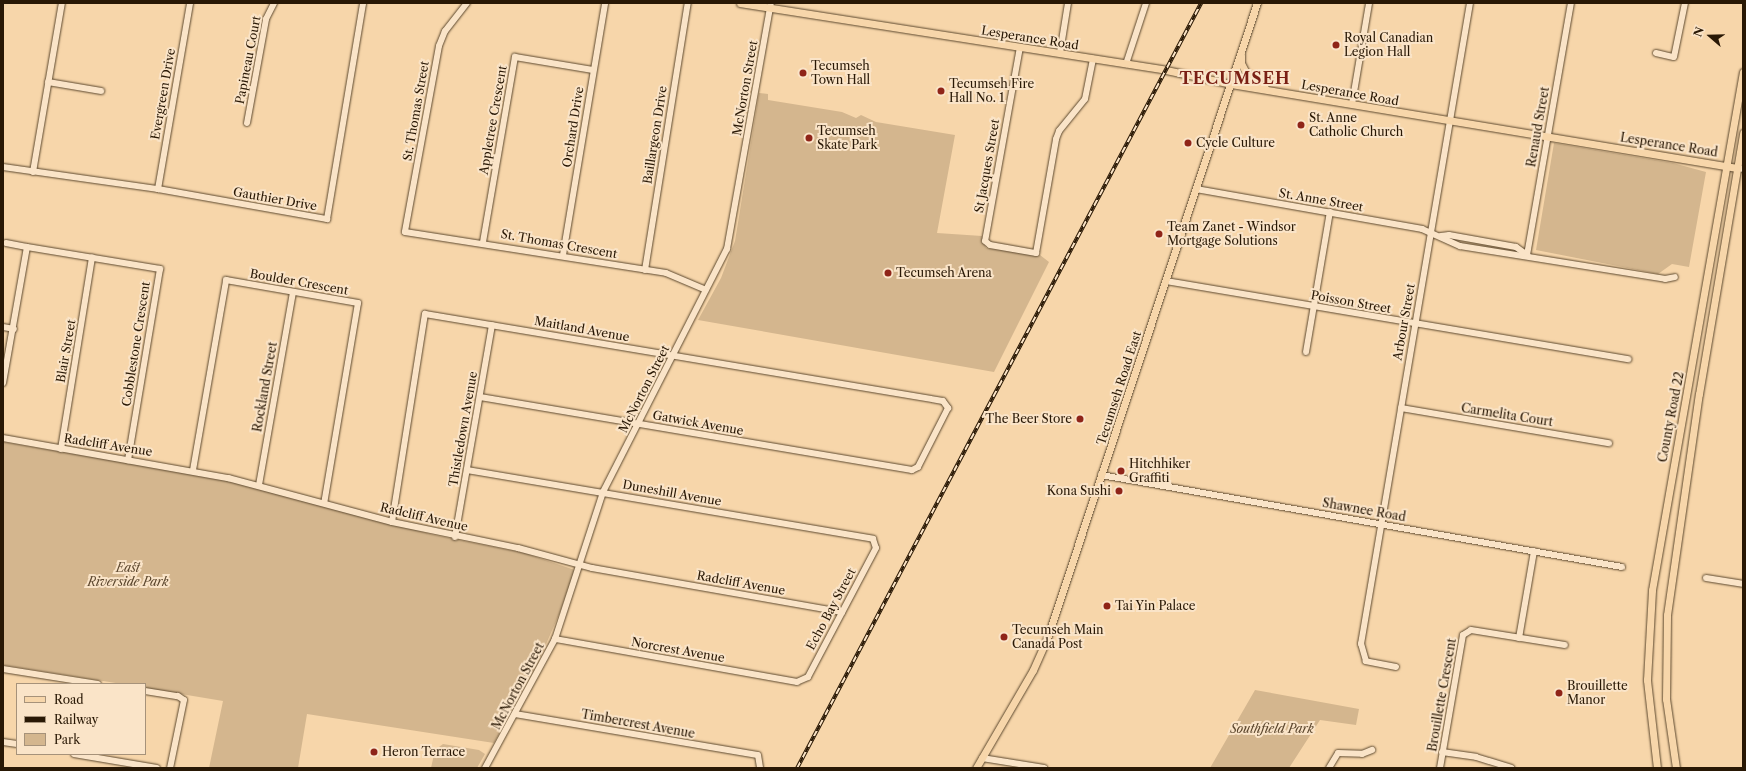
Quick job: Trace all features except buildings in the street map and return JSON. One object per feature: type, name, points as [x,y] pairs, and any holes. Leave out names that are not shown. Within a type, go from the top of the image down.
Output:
[{"type":"main road","name":"Lesperance Road","points":[[740,3],[771,6],[1060,53],[1547,138],[1740,168]]},
{"type":"main road","name":"Tecumseh Road East","points":[[976,768],[1033,670],[1047,640],[1257,3]]},
{"type":"main road","points":[[1242,47],[1241,63],[1247,75],[1269,90]]},
{"type":"main road","name":"County Road 22","points":[[1657,768],[1647,680],[1652,590],[1743,72]]},
{"type":"main road","name":"County Road 22","points":[[1676,768],[1666,699],[1667,615],[1699,394],[1740,168],[1743,132]]},
{"type":"street","points":[[34,172],[62,3]]},
{"type":"street","name":"Evergreen Drive","points":[[158,189],[190,3]]},
{"type":"street","name":"Papineau Court","points":[[247,122],[266,19],[274,3]]},
{"type":"street","name":"Gauthier Drive","points":[[3,167],[158,189],[327,219],[363,3]]},
{"type":"street","name":"St. Thomas Street","points":[[404,232],[439,46],[445,31],[468,3]]},
{"type":"street","name":"Orchard Drive","points":[[563,255],[605,3]]},
{"type":"street","name":"Baillargeon Drive","points":[[645,270],[688,3]]},
{"type":"street","points":[[1060,53],[1068,3]]},
{"type":"street","points":[[1126,64],[1146,3]]},
{"type":"street","points":[[1352,104],[1369,3]]},
{"type":"street","name":"Arbour Street","points":[[1396,667],[1366,661],[1361,644],[1470,3]]},
{"type":"street","name":"Renaud Street","points":[[1527,255],[1571,3]]},
{"type":"street","points":[[1656,52],[1674,57],[1685,3]]},
{"type":"street","name":"McNorton Street","points":[[485,768],[555,640],[603,492],[727,249],[731,235],[771,6]]},
{"type":"street","name":"St Jacques Street","points":[[1020,47],[985,241],[990,245],[1036,253],[1048,180],[1059,131],[1085,99],[1093,59]]},
{"type":"street","name":"Appletree Crescent","points":[[483,242],[515,57],[594,70]]},
{"type":"street","points":[[48,82],[101,91]]},
{"type":"street","name":"St. Anne Street","points":[[1196,189],[1330,212],[1431,232],[1460,246],[1527,255],[1665,279],[1676,277]]},
{"type":"street","points":[[1306,352],[1330,212]]},
{"type":"street","name":"St. Thomas Crescent","points":[[404,232],[483,242],[666,273],[706,290]]},
{"type":"street","name":"Cobblestone Crescent","points":[[6,243],[160,269],[128,460]]},
{"type":"street","points":[[3,383],[28,246]]},
{"type":"street","name":"Blair Street","points":[[61,449],[92,258]]},
{"type":"street","name":"Boulder Crescent","points":[[193,470],[226,280],[358,303],[324,503]]},
{"type":"street","name":"Poisson Street","points":[[1166,281],[1415,325],[1628,359]]},
{"type":"street","name":"Rockland Street","points":[[259,485],[293,292]]},
{"type":"street","name":"Maitland Avenue","points":[[392,522],[425,314],[943,401],[948,408],[918,467],[912,470]]},
{"type":"street","name":"Thistledown Avenue","points":[[455,537],[492,325]]},
{"type":"street","points":[[3,327],[14,329]]},
{"type":"street","name":"Gatwick Avenue","points":[[480,397],[638,425],[912,470]]},
{"type":"street","name":"Carmelita Court","points":[[1401,408],[1609,443]]},
{"type":"street","name":"Radcliff Avenue","points":[[3,438],[61,449],[193,470],[259,485],[392,522],[455,537],[518,548],[580,564],[842,612]]},
{"type":"street","name":"Duneshill Avenue","points":[[467,470],[873,539]]},
{"type":"street","name":"Shawnee Road","points":[[1102,475],[1622,567]]},
{"type":"street","name":"Echo Bay Street","points":[[797,682],[808,678],[876,548],[873,539]]},
{"type":"street","points":[[1519,638],[1534,551]]},
{"type":"street","points":[[1706,578],[1743,584]]},
{"type":"street","name":"Brouillette Crescent","points":[[1440,768],[1463,635],[1472,630],[1565,645]]},
{"type":"street","name":"Norcrest Avenue","points":[[555,640],[797,682]]},
{"type":"street","points":[[3,669],[92,683]]},
{"type":"street","points":[[146,691],[178,696],[184,700],[170,768]]},
{"type":"street","name":"Timbercrest Avenue","points":[[515,714],[758,755],[760,768]]},
{"type":"street","points":[[3,742],[16,744]]},
{"type":"street","points":[[1329,768],[1338,753],[1362,754],[1372,750]]},
{"type":"street","points":[[1442,752],[1476,757],[1511,768]]},
{"type":"street","points":[[80,755],[157,768]]},
{"type":"street","points":[[982,758],[1044,768]]},
{"type":"green space","points":[[759,93],[768,94],[768,100],[842,112],[856,118],[861,115],[876,122],[955,135],[937,233],[982,236],[986,248],[1040,255],[1049,262],[994,372],[698,320],[721,278],[735,241]]},
{"type":"green space","points":[[1554,143],[1673,163],[1706,172],[1689,267],[1672,264],[1658,274],[1536,250]]},
{"type":"green space","name":"East Riverside Park","points":[[3,442],[232,481],[434,535],[524,553],[575,570],[560,612],[537,665],[494,743],[307,714],[298,768],[209,768],[223,701],[146,688],[146,683],[116,683],[3,665]]},
{"type":"green space","name":"Southfield Park","points":[[1255,690],[1359,709],[1356,725],[1320,720],[1289,768],[1210,768]]},
{"type":"green space","points":[[443,744],[479,750],[485,754],[477,768],[431,768],[435,750]]},
{"type":"railway","points":[[797,768],[1201,3]]},
{"type":"place","name":"Royal Canadian Legion Hall","points":[[1336,45]]},
{"type":"place","name":"Tecumseh Town Hall","points":[[803,73]]},
{"type":"place","name":"Tecumseh Fire Hall No. 1","points":[[941,91]]},
{"type":"place","name":"St. Anne Catholic Church","points":[[1301,125]]},
{"type":"place","name":"Tecumseh Skate Park","points":[[809,138]]},
{"type":"place","name":"Cycle Culture","points":[[1188,143]]},
{"type":"place","name":"Team Zanet - Windsor Mortgage Solutions","points":[[1159,234]]},
{"type":"place","name":"Tecumseh Arena","points":[[888,273]]},
{"type":"place","name":"The Beer Store","points":[[1080,419]]},
{"type":"place","name":"Hitchhiker Graffiti","points":[[1121,471]]},
{"type":"place","name":"Kona Sushi","points":[[1119,491]]},
{"type":"place","name":"Tai Yin Palace","points":[[1107,606]]},
{"type":"place","name":"Tecumseh Main Canada Post","points":[[1004,637]]},
{"type":"place","name":"Brouillette Manor","points":[[1559,693]]},
{"type":"place","name":"Heron Terrace","points":[[374,752]]},
{"type":"district","name":"TECUMSEH","points":[[1235,78]]}]
